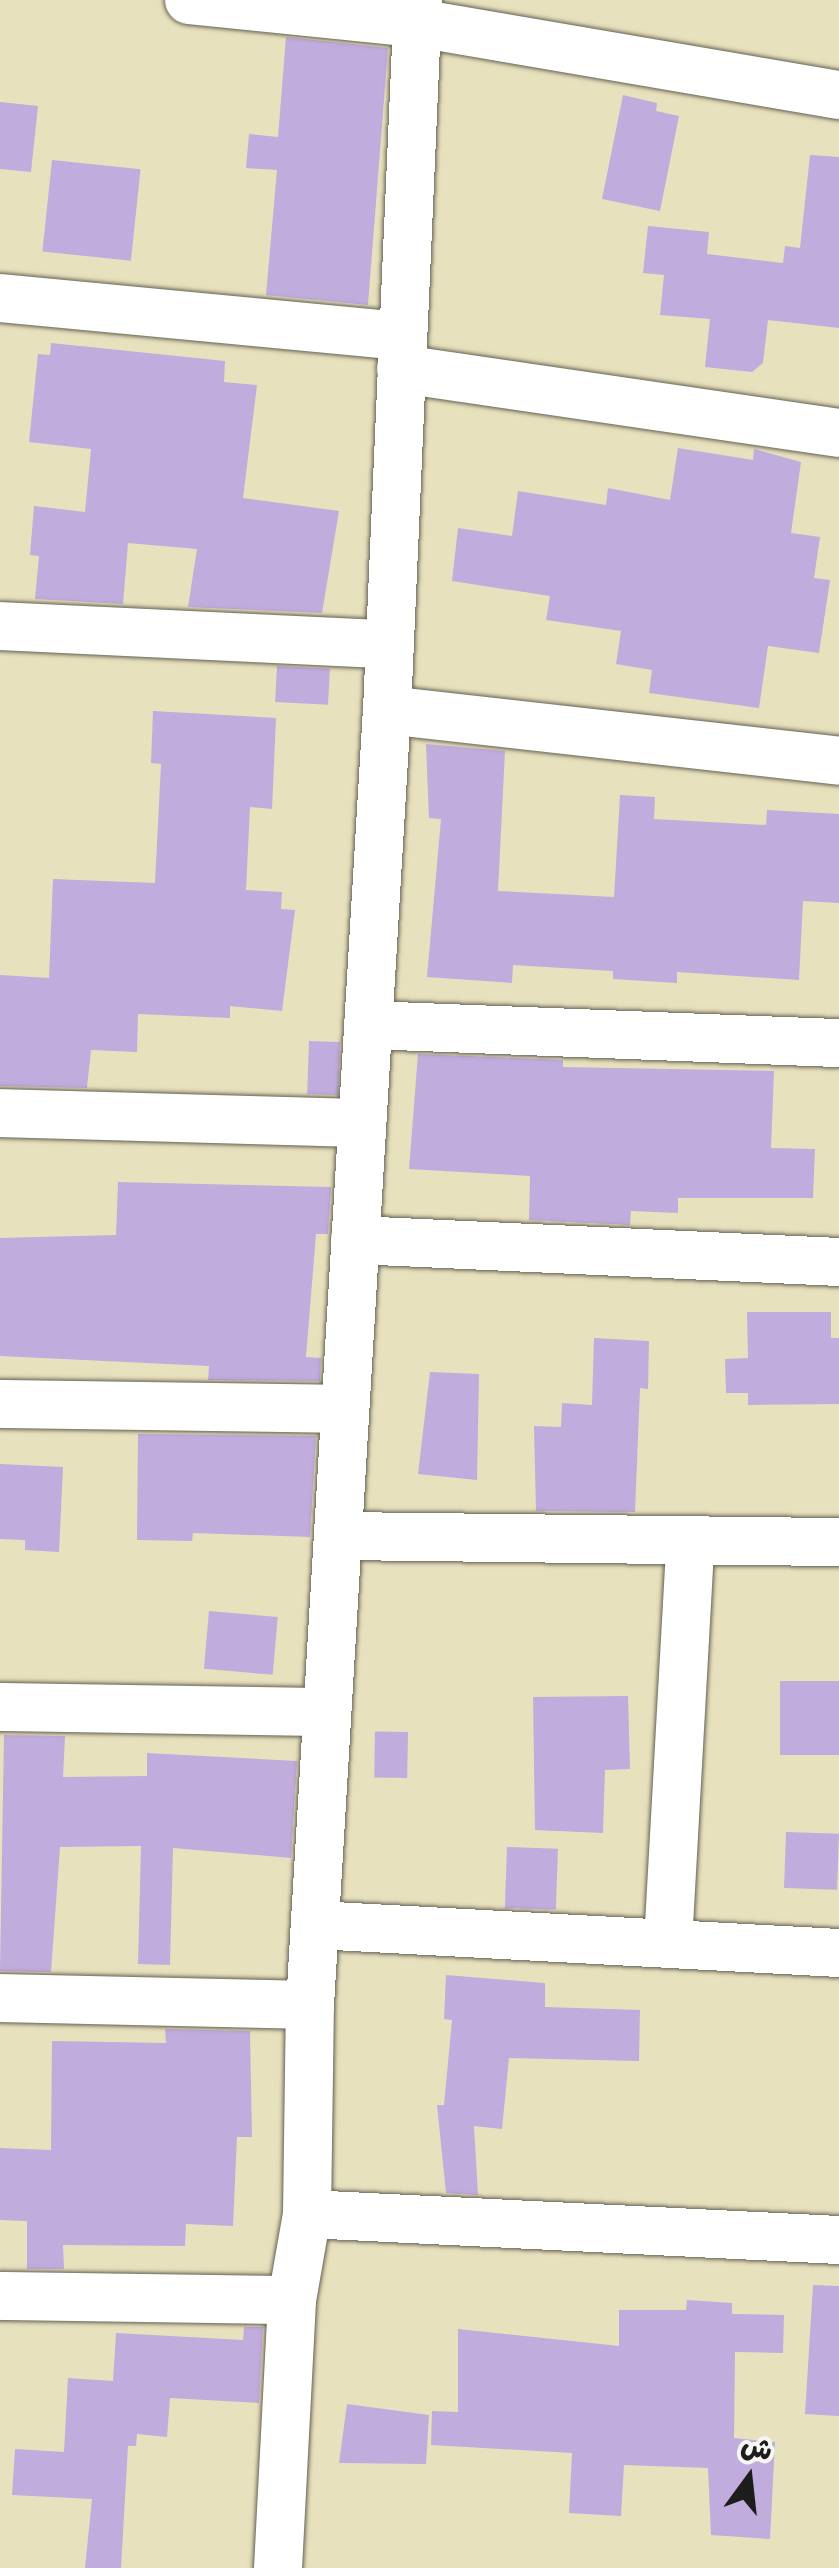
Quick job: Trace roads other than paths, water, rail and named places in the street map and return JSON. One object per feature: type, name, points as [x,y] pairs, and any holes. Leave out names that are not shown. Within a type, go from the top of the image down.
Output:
[{"type":"street","points":[[189,0],[418,11],[839,96]]},
{"type":"street","points":[[278,2568],[292,2300],[307,2214],[310,2005],[386,710],[418,11]]},
{"type":"street","points":[[0,298],[402,352],[839,433]]},
{"type":"street","points":[[0,626],[388,644]]},
{"type":"street","points":[[386,710],[839,762]]},
{"type":"street","points":[[368,1025],[839,1043]]},
{"type":"street","points":[[0,1113],[360,1123]]},
{"type":"street","points":[[354,1240],[839,1262]]},
{"type":"street","points":[[0,1404],[345,1409]]},
{"type":"street","points":[[340,1536],[690,1545],[839,1542]]},
{"type":"street","points":[[668,1943],[690,1545]]},
{"type":"street","points":[[0,1707],[326,1712]]},
{"type":"street","points":[[316,1925],[839,1952]]},
{"type":"street","points":[[0,1998],[310,2005]]},
{"type":"street","points":[[307,2214],[839,2240]]},
{"type":"street","points":[[0,2296],[292,2300]]}]
